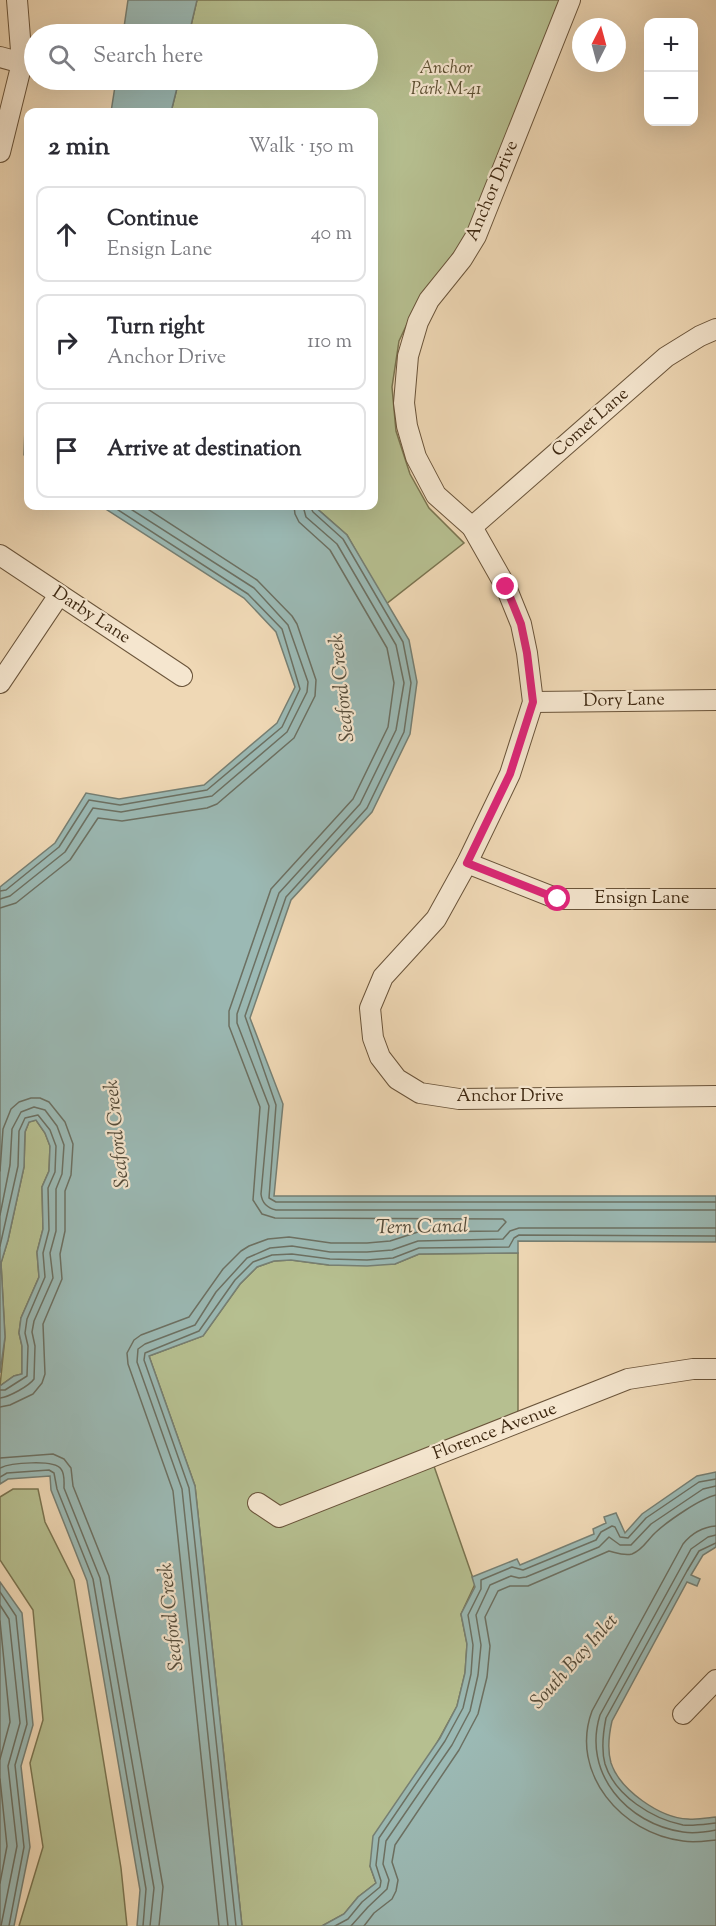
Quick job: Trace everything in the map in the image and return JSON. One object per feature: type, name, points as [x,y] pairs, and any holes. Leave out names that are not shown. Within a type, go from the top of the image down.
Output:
[{"type":"street","points":[[0,152],[22,63],[16,0]]},
{"type":"street","name":"Anchor Drive","points":[[570,0],[476,236],[462,260],[429,300],[418,322],[408,356],[404,403],[407,426],[416,457],[436,495],[472,527],[506,587],[521,624],[533,702],[510,774],[467,863],[436,919],[383,977],[370,1008],[373,1038],[380,1057],[397,1079],[420,1093],[459,1099],[716,1096]]},
{"type":"street","points":[[0,57],[22,63]]},
{"type":"street","name":"Comet Lane","points":[[472,527],[666,357],[716,328]]},
{"type":"street","name":"Darby Lane","points":[[0,555],[182,676]]},
{"type":"street","points":[[0,684],[59,595]]},
{"type":"street","name":"Dory Lane","points":[[533,702],[716,700]]},
{"type":"street","name":"Ensign Lane","points":[[467,863],[558,899],[716,899]]},
{"type":"street","name":"Florence Avenue","points":[[258,1503],[279,1517],[628,1379],[693,1369],[716,1369]]},
{"type":"street","points":[[683,1714],[716,1680]]},
{"type":"green space","name":"Anchor Park M-41","points":[[197,0],[562,0],[465,238],[418,301],[399,341],[392,387],[396,431],[410,474],[429,508],[464,543],[386,604],[347,535],[319,510],[378,510],[378,108],[172,108],[176,90],[378,90],[378,24],[191,24]]},
{"type":"green space","points":[[36,1120],[50,1146],[49,1171],[42,1187],[43,1229],[37,1252],[39,1277],[21,1318],[19,1333],[22,1346],[22,1374],[14,1376],[0,1386],[5,1337],[1,1263],[24,1167],[25,1132],[29,1122]]},
{"type":"green space","points":[[518,1253],[518,1417],[428,1449],[475,1584],[461,1614],[467,1644],[465,1673],[457,1706],[370,1866],[376,1883],[358,1897],[344,1914],[322,1926],[242,1926],[195,1486],[149,1356],[203,1336],[240,1284],[257,1267],[274,1261],[291,1260],[329,1265],[395,1264],[419,1254]]},
{"type":"green space","points":[[13,1489],[38,1489],[45,1522],[74,1580],[121,1868],[127,1926],[19,1926],[43,1847],[30,1763],[43,1720],[33,1610],[0,1560],[0,1497]]},
{"type":"water","points":[[128,0],[197,0],[191,24],[124,24]]},
{"type":"water","points":[[114,90],[176,90],[172,108],[112,108]]},
{"type":"water","points":[[107,510],[319,510],[347,535],[409,640],[417,682],[410,734],[372,812],[291,900],[250,1018],[283,1104],[274,1196],[716,1196],[716,1242],[518,1241],[518,1253],[419,1254],[395,1264],[367,1266],[329,1265],[291,1260],[274,1261],[257,1267],[240,1284],[203,1336],[149,1356],[195,1486],[242,1926],[137,1926],[140,1890],[87,1581],[51,1490],[50,1476],[8,1479],[0,1484],[0,1386],[14,1376],[22,1374],[22,1346],[19,1333],[21,1318],[39,1277],[37,1252],[43,1229],[42,1187],[49,1171],[50,1146],[36,1120],[29,1122],[25,1132],[24,1167],[1,1263],[5,1337],[0,1373],[0,887],[55,843],[86,793],[119,799],[204,785],[277,723],[295,687],[276,632],[244,598]]},
{"type":"water","name":"South Bay Inlet","points":[[716,1472],[716,1547],[703,1555],[691,1575],[700,1579],[697,1586],[687,1582],[612,1721],[609,1747],[611,1763],[616,1773],[642,1801],[665,1814],[677,1817],[695,1819],[716,1817],[716,1926],[322,1926],[344,1914],[358,1897],[376,1883],[370,1866],[373,1836],[440,1738],[457,1706],[465,1673],[467,1644],[461,1614],[475,1587],[472,1577],[517,1559],[520,1565],[594,1534],[593,1529],[606,1523],[604,1517],[616,1513],[625,1533],[642,1514],[697,1476]]},
{"type":"water","points":[[0,1582],[22,1613],[33,1725],[21,1766],[30,1847],[14,1926],[0,1926]]},
{"type":"route","points":[[506,587],[521,624],[533,702],[510,774],[467,863],[558,899]]},
{"type":"water label","name":"Seaford Creek","points":[[343,688]]},
{"type":"water label","name":"Seaford Creek","points":[[118,1134]]},
{"type":"water label","name":"Tern Canal","points":[[422,1228]]},
{"type":"water label","name":"Seaford Creek","points":[[172,1617]]}]
